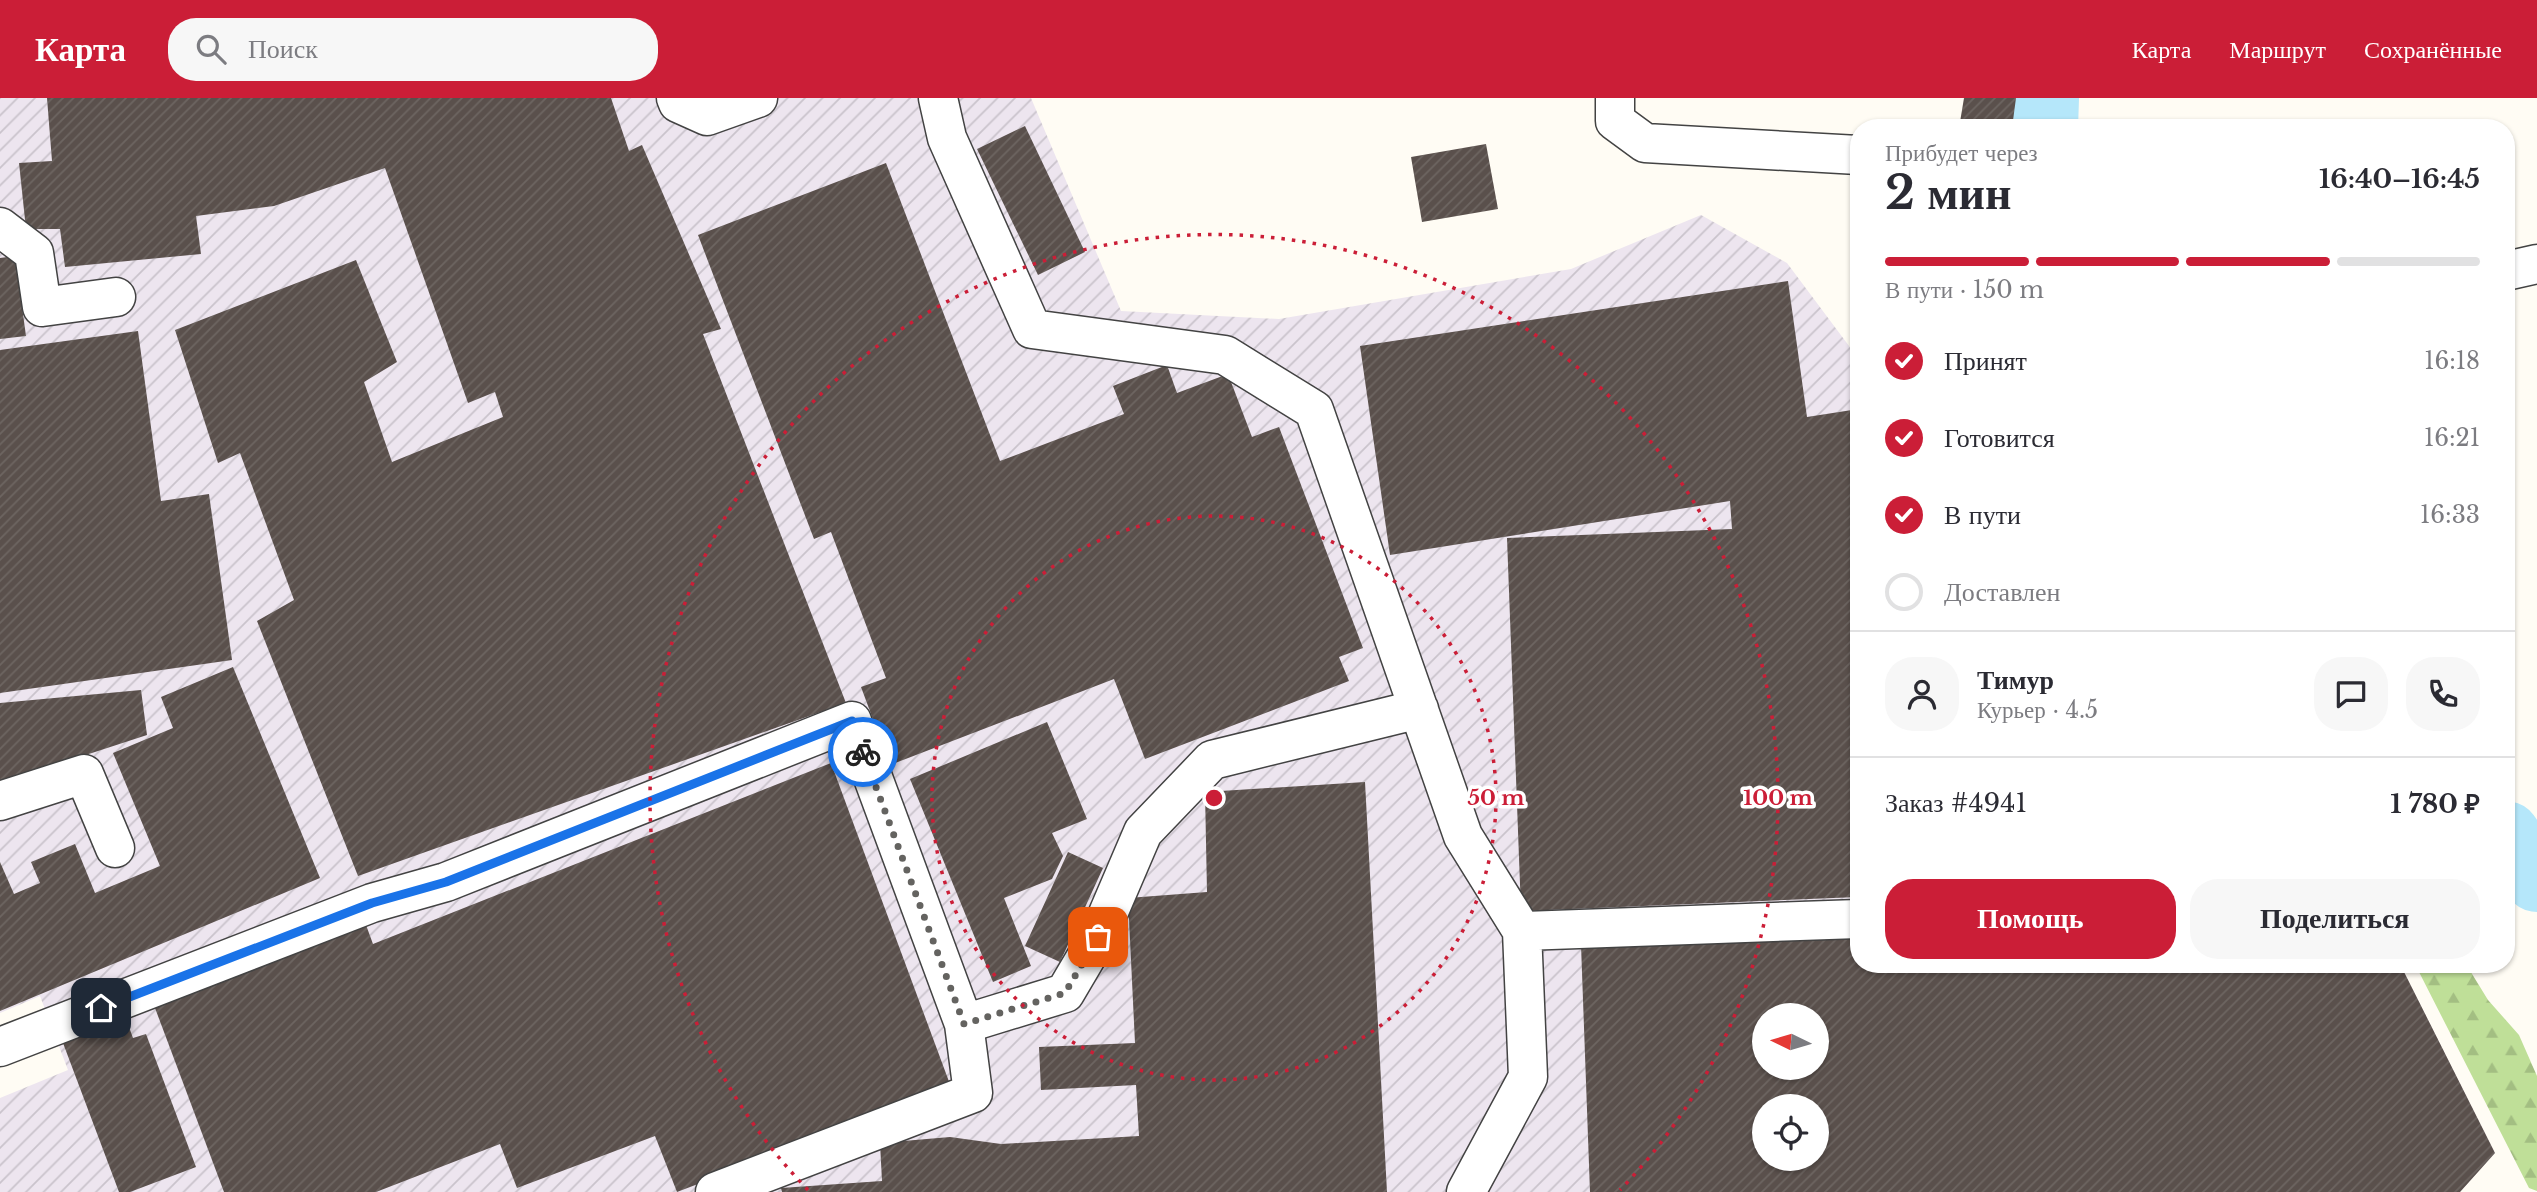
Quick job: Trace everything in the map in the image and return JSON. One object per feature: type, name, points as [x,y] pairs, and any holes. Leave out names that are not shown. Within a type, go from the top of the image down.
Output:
[{"type":"lane","points":[[676,98],[678,103],[707,116],[758,98]]},
{"type":"lane","points":[[938,98],[947,138],[1031,329],[1225,355],[1314,410],[1463,836],[1522,931],[1528,1077],[1466,1192]]},
{"type":"lane","points":[[1615,98],[1615,121],[1645,143],[1850,155]]},
{"type":"lane","points":[[0,227],[34,253],[42,307],[116,296]]},
{"type":"lane","points":[[2515,269],[2537,264]]},
{"type":"lane","points":[[964,1024],[1065,993],[1098,937],[1143,832],[1212,760],[1419,709]]},
{"type":"lane","points":[[0,1047],[372,903],[446,882],[852,721],[964,1024],[974,1093],[715,1192]]},
{"type":"lane","points":[[0,801],[84,774],[115,848]]},
{"type":"lane","points":[[1522,931],[1850,919]]},
{"type":"shaded area","points":[[0,98],[1031,98],[1121,311],[1279,319],[1571,269],[1701,215],[1787,263],[1850,347],[1850,973],[2405,973],[2495,1153],[2460,1192],[0,1192],[0,1098],[68,1070],[40,996],[0,1013]]},
{"type":"green space","points":[[2420,973],[2472,973],[2488,1000],[2519,1035],[2537,1076],[2537,1191],[2529,1188]]},
{"type":"building","points":[[47,98],[611,98],[629,151],[642,145],[721,329],[703,334],[846,703],[358,876],[257,621],[294,600],[240,453],[218,463],[175,330],[356,260],[397,362],[364,382],[392,462],[503,417],[495,392],[468,403],[385,168],[274,206],[196,216],[201,254],[65,267],[60,229],[26,229],[19,163],[52,161]]},
{"type":"building","points":[[1964,98],[2016,98],[2013,119],[1960,119]]},
{"type":"building","points":[[1025,126],[1085,252],[1038,275],[977,149]]},
{"type":"building","points":[[1486,144],[1498,209],[1422,222],[1411,157]]},
{"type":"building","points":[[886,163],[1000,461],[1124,414],[1113,386],[1167,365],[1177,393],[1228,374],[1252,437],[1279,427],[1363,648],[1339,657],[1349,681],[1145,759],[1114,679],[890,765],[861,687],[886,678],[831,532],[814,539],[698,235]]},
{"type":"building","points":[[15,256],[26,336],[0,339],[0,258]]},
{"type":"building","points":[[1788,281],[1807,417],[1850,410],[1850,897],[1521,911],[1507,538],[1732,529],[1730,501],[1390,555],[1360,346]]},
{"type":"building","points":[[138,331],[161,501],[209,494],[232,660],[0,693],[0,350]]},
{"type":"building","points":[[233,667],[320,878],[0,1011],[0,862],[14,894],[40,883],[31,862],[75,844],[95,893],[160,866],[113,753],[173,728],[161,697]]},
{"type":"building","points":[[141,690],[147,735],[0,783],[0,703]]},
{"type":"building","points":[[1047,722],[1087,819],[1052,833],[1063,856],[1052,879],[1004,898],[1031,966],[993,982],[910,779]]},
{"type":"building","points":[[831,763],[951,1087],[677,1192],[655,1136],[517,1188],[500,1144],[376,1192],[224,1192],[155,1008],[366,925],[373,944]]},
{"type":"building","points":[[1365,782],[1387,1192],[782,1192],[781,1188],[882,1181],[880,1143],[950,1137],[1001,1144],[1139,1136],[1136,1085],[1041,1090],[1039,1047],[1135,1043],[1128,898],[1207,892],[1205,792]]},
{"type":"building","points":[[1068,852],[1103,868],[1060,962],[1025,946]]},
{"type":"building","points":[[1850,934],[1850,973],[2405,973],[2495,1153],[2460,1192],[1590,1192],[1581,945]]},
{"type":"building","points":[[126,1019],[133,1038],[146,1034],[196,1167],[130,1192],[119,1192],[63,1043]]},
{"type":"waterway","points":[[2044,119],[2045,98]]},
{"type":"waterway","points":[[2515,847],[2537,878]]},
{"type":"way so far","points":[[863,752],[964,1024],[1065,993],[1098,937]]},
{"type":"route","points":[[101,1008],[372,903],[446,882],[852,721],[863,752]]}]
